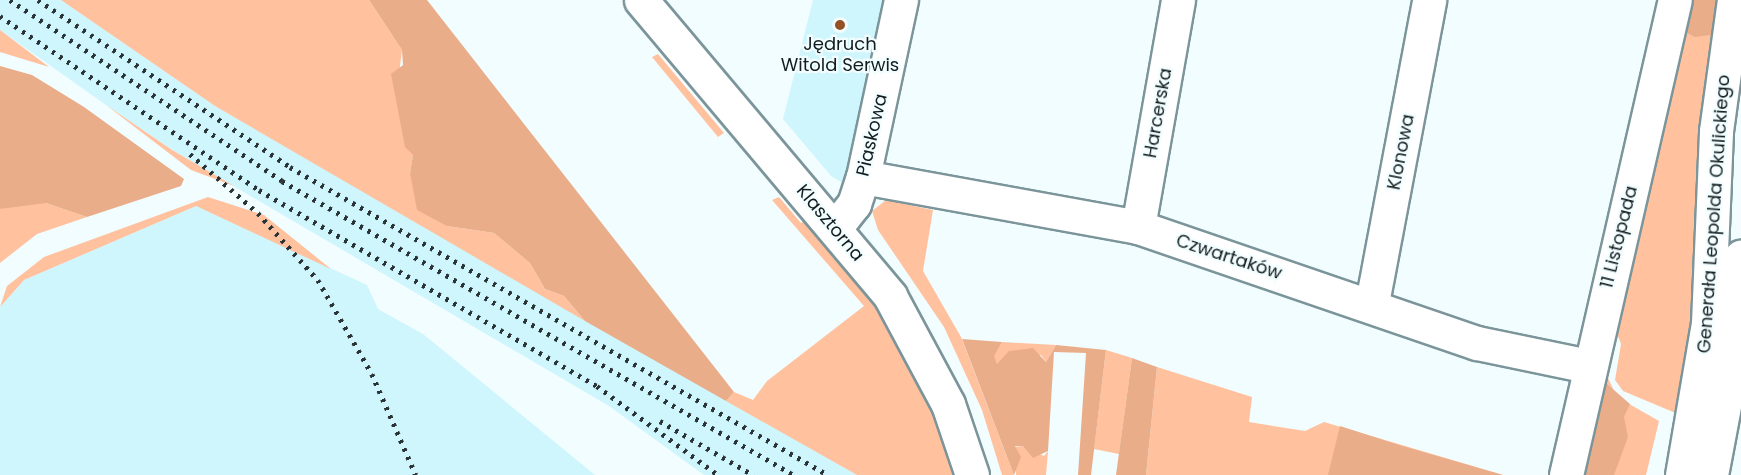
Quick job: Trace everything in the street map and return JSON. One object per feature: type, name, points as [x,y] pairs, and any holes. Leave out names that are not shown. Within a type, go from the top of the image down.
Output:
[{"type":"street","name":"Klasztorna","points":[[641,0],[835,228],[910,327],[948,404],[972,475]]},
{"type":"street","name":"Piaskowa","points":[[835,228],[854,204],[863,177],[901,0]]},
{"type":"street","name":"Harcerska","points":[[1138,227],[1178,0]]},
{"type":"street","name":"Klonowa","points":[[1372,303],[1429,0]]},
{"type":"street","name":"11 Listopada","points":[[1566,475],[1588,366],[1675,0]]},
{"type":"street","name":"Generała Leopolda Okulickiego","points":[[1703,365],[1716,131],[1734,0]]},
{"type":"street","name":"Czwartaków","points":[[863,177],[1138,227],[1372,303],[1477,343],[1588,366]]},
{"type":"street","name":"Generała Leopolda Okulickiego","points":[[1703,365],[1737,349],[1741,257]]},
{"type":"street","points":[[1711,475],[1734,392],[1737,349]]},
{"type":"street","name":"Generała Leopolda Okulickiego","points":[[1703,365],[1734,392]]},
{"type":"street","points":[[1682,475],[1703,365]]},
{"type":"shaded area","points":[[0,0],[61,0],[215,106],[857,475],[704,475],[609,406],[172,150],[0,30]]},
{"type":"shaded area","points":[[61,0],[369,0],[402,50],[396,99],[413,155],[410,173],[447,226],[494,233],[530,263],[545,289],[564,296],[585,321],[215,106]]},
{"type":"shaded area","points":[[369,0],[427,0],[734,392],[726,401],[585,321],[564,296],[545,289],[530,263],[494,233],[447,226],[417,210],[410,173],[413,155],[405,147],[391,74],[403,65],[402,50]]},
{"type":"shaded area","points":[[813,0],[885,0],[843,183],[831,176],[783,119]]},
{"type":"shaded area","points":[[1683,0],[1724,0],[1685,417],[1623,391],[1615,380],[1621,344],[1616,331]]},
{"type":"shaded area","points":[[1683,0],[1718,0],[1711,35],[1695,37],[1681,30]]},
{"type":"shaded area","points":[[0,30],[49,67],[0,52]]},
{"type":"shaded area","points":[[658,54],[724,133],[718,137],[652,57]]},
{"type":"shaded area","points":[[0,66],[32,75],[84,107],[184,179],[181,186],[87,217],[46,203],[0,209]]},
{"type":"shaded area","points":[[106,105],[172,150],[234,186],[191,170]]},
{"type":"shaded area","points":[[208,197],[264,215],[331,269],[196,206],[24,280],[0,307],[7,286],[44,257]]},
{"type":"shaded area","points":[[779,197],[801,223],[807,219],[881,310],[922,382],[956,475],[857,475],[726,401],[734,392],[753,400],[767,381],[864,306],[772,200]]},
{"type":"shaded area","points":[[886,200],[933,210],[923,271],[961,337],[1014,475],[1002,475],[982,410],[944,327],[878,230],[872,211]]},
{"type":"shaded area","points":[[28,203],[46,203],[87,217],[37,234],[0,263],[0,209]]},
{"type":"shaded area","points":[[196,206],[367,285],[378,309],[423,334],[595,475],[0,475],[0,307],[24,280]]},
{"type":"shaded area","points":[[962,339],[1002,342],[994,356],[997,364],[1009,351],[1033,348],[1046,362],[1056,345],[1106,350],[1091,475],[1078,475],[1086,353],[1054,352],[1048,451],[1033,458],[1023,446],[1015,446],[1021,457],[1014,475]]},
{"type":"shaded area","points":[[1002,342],[1056,345],[1046,362],[1041,355],[997,364],[993,356]]},
{"type":"shaded area","points":[[1612,345],[1607,384],[1630,404],[1624,417],[1628,437],[1614,475],[1577,475]]},
{"type":"shaded area","points":[[1106,350],[1132,358],[1119,454],[1094,449]]},
{"type":"shaded area","points":[[1132,358],[1157,367],[1146,475],[1116,475]]},
{"type":"shaded area","points":[[1157,367],[1252,397],[1249,422],[1305,431],[1324,422],[1503,475],[1146,475]]},
{"type":"shaded area","points":[[1607,376],[1617,397],[1659,421],[1646,475],[1577,475]]},
{"type":"shaded area","points":[[1340,426],[1399,445],[1503,475],[1328,475]]},
{"type":"shaded area","points":[[1023,446],[1044,456],[1048,451],[1046,475],[1016,475],[1014,447]]},
{"type":"railway","points":[[10,0],[282,181],[794,475]]},
{"type":"railway","points":[[38,0],[290,167],[828,475]]},
{"type":"railway","points":[[0,16],[259,190],[597,386],[718,475]]},
{"type":"railway","points":[[190,154],[258,213],[318,280],[372,374],[416,475]]},
{"type":"railway","points":[[660,421],[753,475]]},
{"type":"place","name":"Jędruch Witold Serwis","points":[[840,25]]}]
